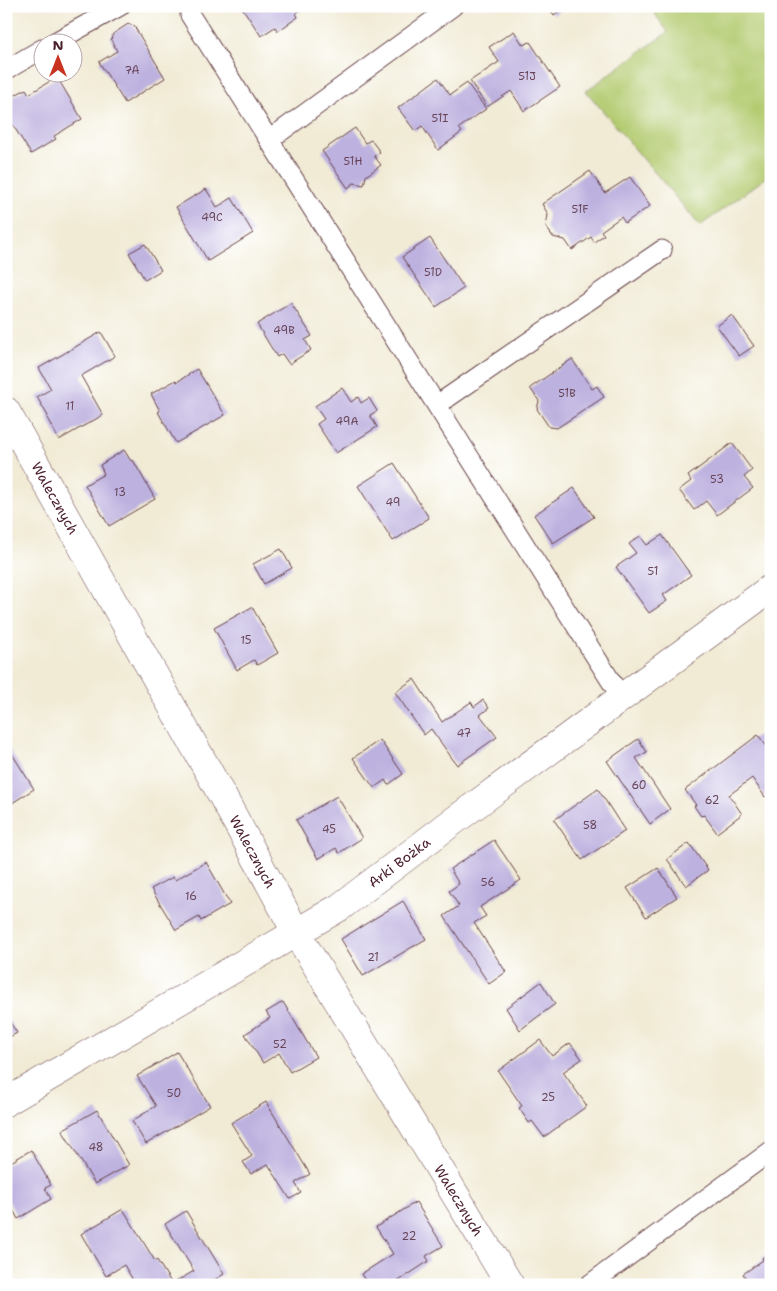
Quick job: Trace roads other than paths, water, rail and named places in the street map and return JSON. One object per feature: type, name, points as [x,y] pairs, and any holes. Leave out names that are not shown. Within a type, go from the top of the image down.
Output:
[{"type":"street","name":"Walecznych","points":[[6,411],[224,799],[296,932],[506,1282]]},
{"type":"street","name":"Arki Bożka","points":[[6,1102],[340,907],[451,822],[771,588]]},
{"type":"lane","points":[[73,32],[120,6]]},
{"type":"lane","points":[[269,140],[453,6]]},
{"type":"lane","points":[[190,15],[621,697]]},
{"type":"lane","points":[[6,70],[32,55]]},
{"type":"lane","points":[[437,405],[662,250]]},
{"type":"lane","points":[[589,1285],[771,1150]]}]
